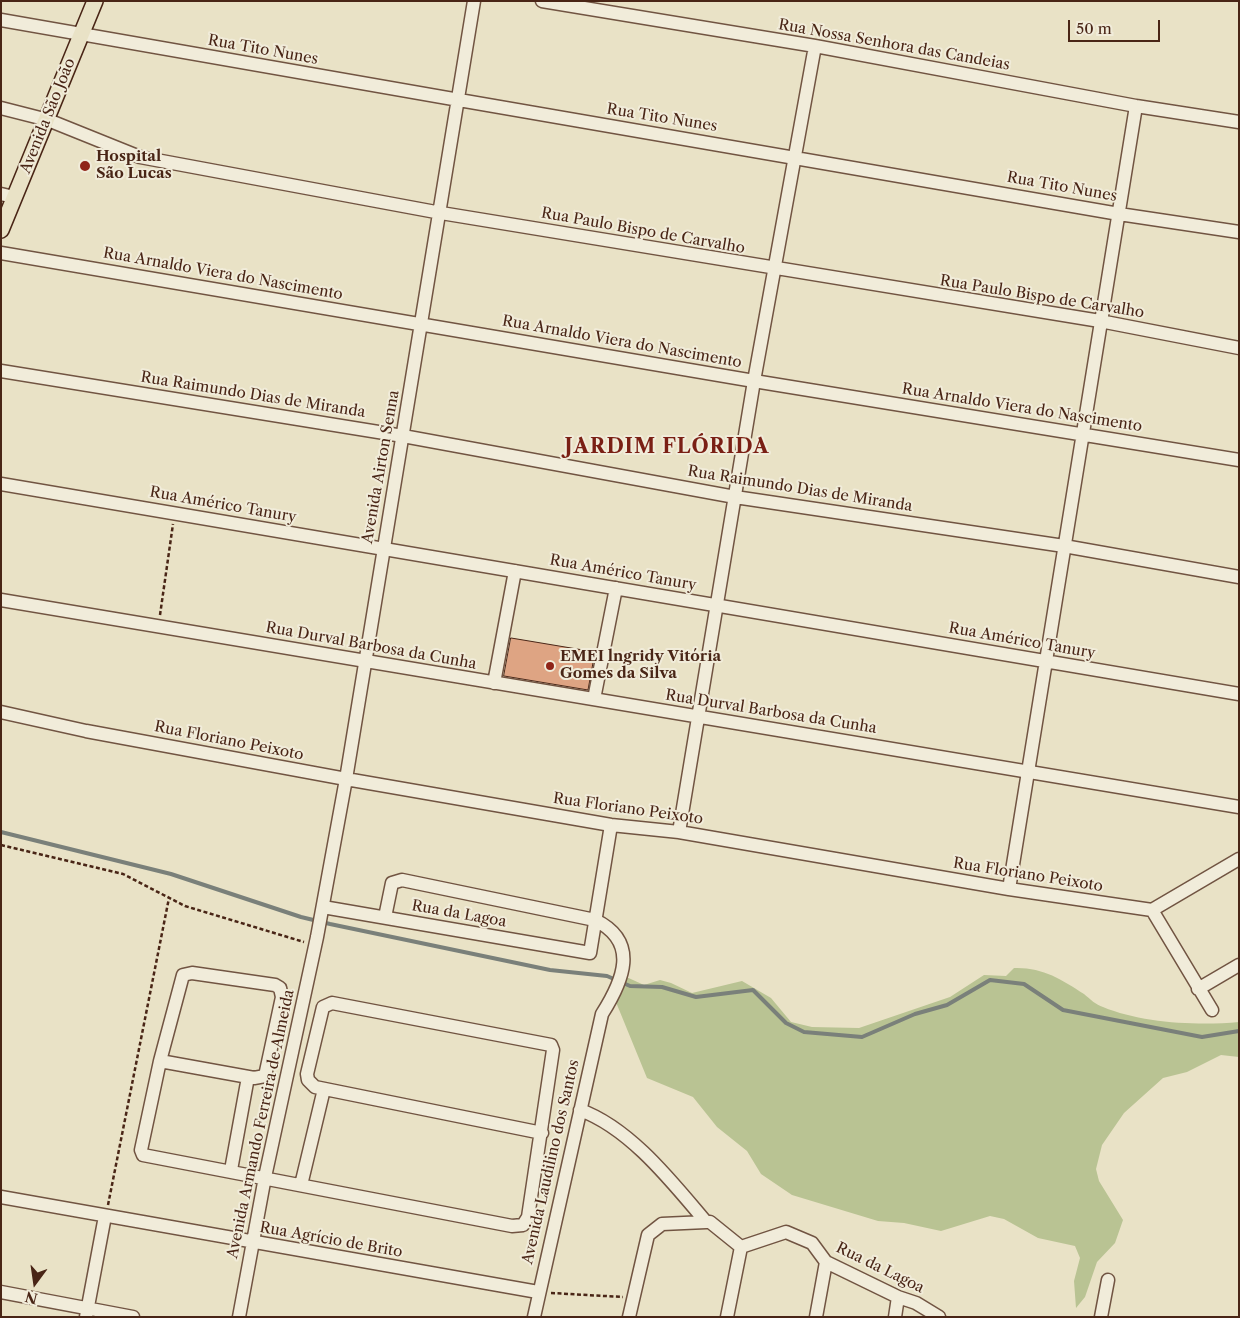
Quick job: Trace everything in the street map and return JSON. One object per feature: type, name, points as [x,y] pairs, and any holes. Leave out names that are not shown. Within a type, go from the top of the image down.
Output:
[{"type":"main road","name":"Avenida São João","points":[[1,230],[8,196],[48,120],[95,1]]},
{"type":"street","name":"Avenida Airton Senna","points":[[316,941],[366,661],[441,213],[474,1]]},
{"type":"street","name":"Rua Nossa Senhora das Candeias","points":[[542,1],[814,46],[1136,106],[1239,122]]},
{"type":"street","name":"Rua Tito Nunes","points":[[1,20],[1119,214],[1239,232]]},
{"type":"street","points":[[679,832],[715,605],[814,46]]},
{"type":"street","points":[[1009,889],[1136,106]]},
{"type":"street","name":"Rua Paulo Bispo de Carvalho","points":[[1,108],[48,120],[140,157],[441,213],[774,270],[1100,322],[1239,348]]},
{"type":"street","name":"Rua Arnaldo Viera do Nascimento","points":[[1,253],[754,381],[1239,460]]},
{"type":"street","name":"Rua Raimundo Dias de Miranda","points":[[1,371],[403,436],[735,497],[1064,546],[1239,577]]},
{"type":"street","name":"Rua Américo Tanury","points":[[1,484],[1239,694]]},
{"type":"street","points":[[494,683],[515,571]]},
{"type":"street","points":[[594,699],[616,588]]},
{"type":"street","name":"Rua Durval Barbosa da Cunha","points":[[1,600],[1239,807]]},
{"type":"street","name":"Rua Floriano Peixoto","points":[[1,712],[86,731],[611,825],[679,832],[1009,889],[1152,910]]},
{"type":"street","points":[[385,917],[390,886],[394,881],[402,880],[596,920],[611,825]]},
{"type":"street","points":[[1212,1010],[1152,910],[1239,859]]},
{"type":"street","name":"Rua da Lagoa","points":[[323,909],[385,917],[590,953],[596,920]]},
{"type":"street","name":"Avenida Laudilino dos Santos","points":[[534,1317],[538,1292],[602,1014],[622,975],[624,957],[620,945],[610,927],[596,920]]},
{"type":"street","name":"Avenida Armando Ferreira de Almeida","points":[[239,1317],[252,1243],[316,941]]},
{"type":"street","points":[[1198,989],[1239,965]]},
{"type":"street","points":[[160,1062],[248,1077],[260,1078],[265,1076],[268,1070],[282,996],[280,988],[275,985],[192,973],[183,975],[160,1062],[141,1150],[143,1155],[519,1226],[528,1217],[542,1132],[553,1050],[548,1043],[327,1004],[323,1007],[307,1074],[311,1084],[324,1090],[542,1132]]},
{"type":"street","points":[[230,1170],[248,1077]]},
{"type":"street","points":[[301,1185],[324,1090]]},
{"type":"street","points":[[580,1110],[611,1125],[632,1143],[674,1183],[706,1222]]},
{"type":"street","name":"Rua Agrício de Brito","points":[[1,1197],[252,1243],[538,1292]]},
{"type":"street","points":[[87,1312],[105,1216]]},
{"type":"street","points":[[629,1317],[632,1297],[648,1235],[662,1224],[710,1222],[741,1247],[727,1317]]},
{"type":"street","name":"Rua da Lagoa","points":[[741,1247],[786,1232],[812,1243],[826,1262],[898,1297],[916,1303],[939,1317]]},
{"type":"street","points":[[816,1317],[826,1262]]},
{"type":"street","points":[[1101,1317],[1108,1280]]},
{"type":"street","points":[[1,1292],[87,1312],[133,1317]]},
{"type":"street","points":[[895,1317],[898,1297]]},
{"type":"path","points":[[159,626],[175,514]]},
{"type":"path","points":[[1,845],[123,874],[185,906],[316,941]]},
{"type":"path","points":[[105,1216],[169,898]]},
{"type":"path","points":[[538,1292],[632,1297]]},
{"type":"green space","points":[[1014,968],[1024,968],[1051,975],[1084,994],[1100,1006],[1135,1017],[1170,1022],[1206,1024],[1239,1022],[1239,1057],[1221,1055],[1187,1072],[1163,1078],[1124,1113],[1102,1145],[1096,1169],[1099,1181],[1123,1220],[1115,1243],[1097,1262],[1085,1297],[1076,1308],[1074,1281],[1080,1258],[1075,1246],[1038,1238],[1004,1219],[990,1216],[941,1231],[904,1223],[878,1221],[792,1195],[761,1174],[747,1151],[717,1127],[693,1097],[647,1078],[611,990],[622,975],[644,985],[660,980],[692,993],[742,981],[771,998],[791,1022],[812,1027],[859,1028],[950,997],[984,975],[1006,976]]},
{"type":"building","name":"EMEI lngridy Vitória Gomes da Silva","points":[[511,638],[595,652],[588,690],[504,676]]},
{"type":"waterway","points":[[1,832],[171,874],[301,917],[330,924],[550,970],[607,976],[630,986],[662,987],[696,997],[753,990],[786,1023],[804,1032],[862,1037],[915,1014],[947,1005],[990,980],[1024,984],[1063,1010],[1202,1037],[1239,1031]]},
{"type":"place","name":"Hospital São Lucas","points":[[85,166]]},
{"type":"place","name":"EMEI lngridy Vitória Gomes da Silva","points":[[550,666]]},
{"type":"district","name":"JARDIM FLÓRIDA","points":[[667,447]]}]
